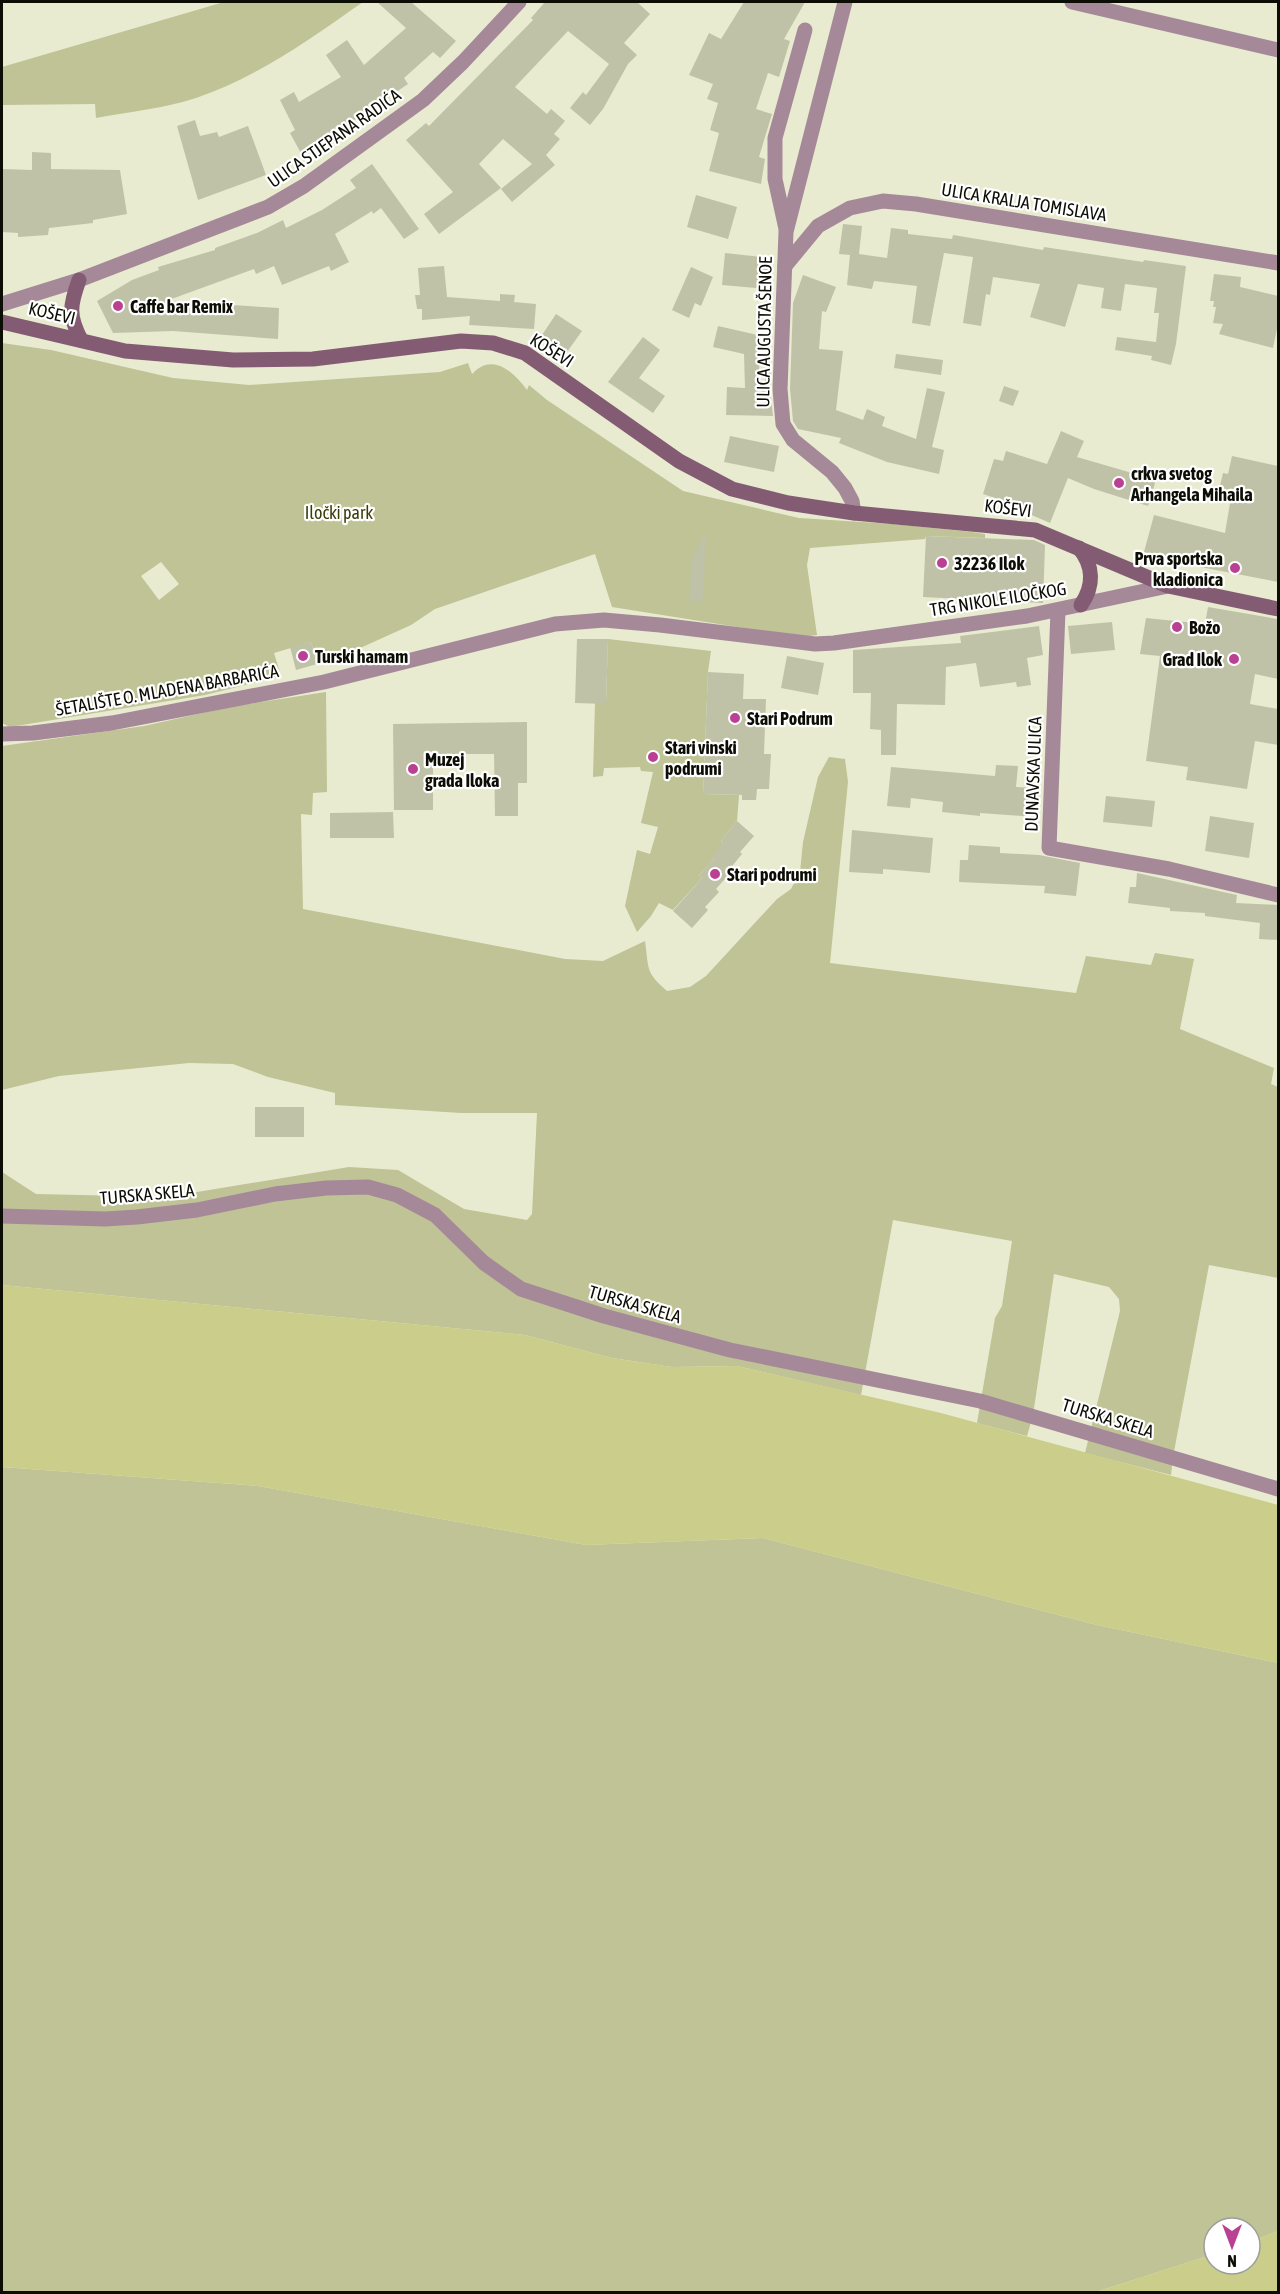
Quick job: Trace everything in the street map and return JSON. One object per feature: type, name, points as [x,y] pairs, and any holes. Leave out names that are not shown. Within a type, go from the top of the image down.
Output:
[{"type":"main road","points":[[79,280],[70,313],[81,340]]},
{"type":"main road","name":"KOŠEVI","points":[[2,322],[125,351],[233,360],[313,359],[461,341],[493,343],[525,353],[679,461],[732,489],[788,503],[854,513],[1017,527],[1052,536]]},
{"type":"main road","name":"TRG NIKOLE ILOČKOG","points":[[1052,536],[1167,586],[1278,609]]},
{"type":"main road","points":[[1079,548],[1089,563],[1091,575],[1091,585],[1081,605]]},
{"type":"street","name":"ULICA STJEPANA RADIĆA","points":[[2,304],[79,280],[268,207],[304,186],[423,100],[463,62],[519,2]]},
{"type":"street","name":"ULICA AUGUSTA ŠENOE","points":[[845,2],[786,232],[780,389],[783,424],[793,440],[832,472],[845,488],[852,501],[854,513]]},
{"type":"street","points":[[1072,2],[1278,50]]},
{"type":"street","name":"ULICA AUGUSTA ŠENOE","points":[[786,232],[775,179],[775,138],[805,30]]},
{"type":"street","name":"ULICA KRALJA TOMISLAVA","points":[[785,266],[818,226],[850,208],[884,201],[1278,263]]},
{"type":"street","name":"TRG NIKOLE ILOČKOG","points":[[834,643],[1058,611],[1167,586]]},
{"type":"street","name":"DUNAVSKA ULICA","points":[[1058,611],[1049,848],[1169,869],[1278,895]]},
{"type":"street","name":"ŠETALIŠTE O. MLADENA BARBARIĆA","points":[[2,734],[33,733],[112,723],[324,682],[555,624],[604,620],[815,644],[834,643]]},
{"type":"street","name":"TURSKA SKELA","points":[[2,1216],[105,1219],[137,1217],[197,1210],[275,1194],[326,1188],[368,1187],[397,1195],[426,1209],[458,1236],[484,1263],[521,1289],[604,1317],[730,1350],[980,1401],[1278,1489]]},
{"type":"green space","points":[[224,2],[363,2],[262,68],[196,98],[96,118],[95,104],[2,105],[2,67]]},
{"type":"green space","name":"Iločki park","points":[[2,343],[51,350],[173,378],[249,385],[440,372],[468,363],[472,374],[480,368],[494,364],[509,371],[527,390],[529,385],[547,400],[683,491],[799,518],[893,524],[985,534],[985,538],[926,536],[925,539],[810,548],[807,565],[817,635],[801,637],[612,607],[595,554],[435,609],[411,625],[347,654],[317,664],[311,642],[274,653],[281,676],[205,695],[10,727],[2,723]],"holes":[[[161,562],[179,584],[159,600],[141,576]]]},
{"type":"green space","points":[[608,639],[711,651],[708,672],[703,794],[739,795],[737,821],[721,841],[723,843],[714,859],[699,875],[702,878],[673,910],[659,903],[637,932],[625,906],[637,850],[650,854],[658,827],[641,823],[653,772],[641,771],[640,767],[604,768],[603,776],[593,777],[595,703],[606,703]]},
{"type":"green space","points":[[326,692],[327,792],[313,793],[312,815],[301,814],[303,909],[565,959],[603,961],[645,941],[649,969],[660,985],[667,991],[690,987],[706,976],[777,899],[791,889],[800,872],[803,842],[818,777],[829,757],[845,759],[848,782],[830,963],[1076,993],[1086,956],[1151,965],[1155,953],[1194,959],[1180,1029],[1274,1068],[1271,1084],[1278,1087],[1278,1278],[1209,1265],[1171,1475],[1085,1453],[1120,1311],[1119,1299],[1109,1287],[1054,1274],[1033,1415],[1027,1436],[977,1423],[995,1318],[1002,1306],[1012,1241],[893,1220],[861,1395],[737,1366],[672,1367],[612,1358],[525,1335],[2,1285],[2,1172],[36,1194],[167,1197],[349,1167],[398,1170],[464,1209],[527,1220],[532,1214],[537,1113],[461,1113],[335,1105],[335,1093],[268,1077],[233,1064],[189,1063],[59,1076],[2,1090],[2,746],[144,726],[234,706]]},
{"type":"green space","points":[[2,1467],[258,1486],[586,1545],[763,1538],[1097,1625],[1278,1663],[1278,2231],[1262,2237],[1262,2216],[1202,2216],[1202,2258],[1096,2292],[2,2292]]},
{"type":"shaded area","points":[[2,1285],[525,1335],[612,1358],[672,1367],[737,1366],[941,1413],[1278,1505],[1278,1663],[1097,1625],[763,1538],[586,1545],[258,1486],[2,1467]]},
{"type":"shaded area","points":[[1278,2231],[1278,2292],[1096,2292],[1202,2258],[1202,2276],[1262,2276],[1262,2237]]},
{"type":"building","points":[[377,2],[411,2],[456,41],[440,58],[433,52],[404,78],[408,84],[337,132],[339,135],[302,155],[290,133],[295,130],[280,100],[294,92],[299,102],[341,77],[326,55],[347,40],[364,65],[406,28]]},
{"type":"building","points":[[545,2],[637,2],[650,14],[624,43],[637,55],[628,64],[603,109],[590,125],[570,108],[583,92],[586,95],[609,64],[568,31],[515,87],[547,114],[551,109],[565,121],[554,134],[560,139],[546,155],[555,165],[512,202],[501,189],[532,164],[503,139],[479,164],[501,188],[439,234],[424,214],[453,192],[406,140],[426,123],[429,126],[533,20],[531,18]]},
{"type":"building","points":[[744,2],[805,2],[784,39],[790,41],[779,77],[768,73],[756,109],[772,114],[759,157],[765,159],[761,184],[709,171],[719,133],[710,130],[718,103],[707,99],[713,84],[689,75],[709,33],[721,39]]},
{"type":"building","points":[[195,120],[200,136],[217,132],[219,137],[248,126],[266,175],[198,200],[177,126]]},
{"type":"building","points":[[32,152],[51,153],[51,169],[120,170],[127,214],[93,220],[93,223],[49,228],[48,235],[18,237],[18,233],[2,232],[2,169],[32,170]]},
{"type":"building","points":[[372,164],[419,229],[404,239],[381,208],[373,214],[372,211],[335,234],[349,262],[331,271],[329,266],[282,285],[274,266],[256,274],[254,269],[166,301],[279,308],[278,339],[173,331],[113,333],[97,301],[132,280],[159,270],[158,267],[215,250],[215,248],[257,233],[283,220],[286,228],[322,210],[356,188],[350,180]]},
{"type":"building","points":[[696,195],[737,207],[728,239],[687,227]]},
{"type":"building","points":[[843,224],[862,226],[859,254],[887,258],[891,228],[908,230],[908,234],[952,239],[953,235],[1043,250],[1044,247],[1186,266],[1171,365],[1151,360],[1152,356],[1115,350],[1117,337],[1156,342],[1159,313],[1154,313],[1157,288],[1125,284],[1121,311],[1101,308],[1104,288],[1078,284],[1065,327],[1030,317],[1040,284],[993,277],[990,295],[986,294],[981,326],[963,323],[973,257],[944,253],[930,326],[912,323],[917,286],[874,281],[872,289],[847,285],[850,255],[839,254]]},
{"type":"building","points":[[725,253],[771,258],[767,289],[722,285]]},
{"type":"building","points":[[444,266],[447,297],[500,301],[500,294],[515,295],[514,302],[536,304],[534,329],[469,325],[470,316],[422,320],[422,309],[417,309],[415,295],[420,295],[418,268]]},
{"type":"building","points":[[691,267],[713,277],[701,306],[695,303],[689,318],[672,310]]},
{"type":"building","points":[[1214,274],[1241,277],[1240,287],[1278,296],[1278,324],[1273,348],[1219,334],[1223,324],[1213,323],[1216,307],[1213,307],[1214,301],[1210,301]]},
{"type":"building","points":[[803,275],[836,287],[826,312],[822,311],[819,349],[843,351],[836,410],[863,420],[867,409],[885,417],[882,426],[916,439],[927,388],[945,392],[932,447],[944,450],[939,474],[887,462],[839,443],[841,438],[798,429],[793,421],[790,389],[793,303]]},
{"type":"building","points":[[556,314],[582,331],[567,352],[542,335]]},
{"type":"building","points":[[718,326],[762,336],[757,391],[761,392],[771,363],[770,389],[773,416],[726,415],[727,387],[745,388],[744,354],[713,347]]},
{"type":"building","points":[[643,337],[660,350],[639,378],[665,396],[653,413],[608,382]]},
{"type":"building","points":[[896,354],[943,360],[941,375],[894,368]]},
{"type":"building","points":[[1004,386],[1019,391],[1013,406],[999,401]]},
{"type":"building","points":[[1061,431],[1084,441],[1077,457],[1156,480],[1148,506],[1068,478],[1050,523],[1027,513],[1029,509],[983,494],[994,459],[1003,461],[1006,451],[1047,464]]},
{"type":"building","points":[[730,436],[779,446],[774,472],[724,462]]},
{"type":"building","points":[[1232,456],[1278,466],[1278,582],[1195,566],[1144,552],[1154,515],[1225,533],[1231,497],[1218,494],[1223,473],[1228,474]]},
{"type":"building","points":[[706,532],[703,601],[690,601],[691,561]]},
{"type":"building","points":[[926,536],[1034,540],[1045,545],[1043,603],[923,597]]},
{"type":"building","points":[[1208,607],[1278,619],[1278,679],[1255,674],[1250,704],[1278,709],[1278,745],[1255,741],[1247,789],[1186,780],[1188,767],[1146,761],[1160,656],[1140,654],[1146,618],[1205,624]]},
{"type":"building","points":[[1112,622],[1115,650],[1071,654],[1068,626]]},
{"type":"building","points":[[1039,626],[1043,655],[1027,658],[1031,685],[1017,687],[1016,682],[980,687],[976,663],[946,667],[945,705],[897,704],[896,755],[881,755],[881,730],[870,729],[871,693],[853,693],[853,650],[961,643],[960,636]]},
{"type":"building","points":[[577,639],[608,639],[606,704],[575,703]]},
{"type":"building","name":"Turski hamam","points":[[311,642],[317,664],[296,670],[290,647]]},
{"type":"building","points":[[787,656],[824,663],[818,695],[781,688]]},
{"type":"building","name":"Stari Podrum","points":[[708,672],[744,674],[743,699],[766,699],[764,754],[771,754],[769,789],[757,789],[756,800],[742,800],[742,795],[703,794]]},
{"type":"building","name":"Muzej grada Iloka","points":[[527,722],[527,783],[518,783],[518,816],[495,816],[494,754],[433,754],[433,810],[394,810],[393,724]]},
{"type":"building","points":[[996,765],[1018,766],[1016,787],[1037,788],[1035,817],[980,813],[980,816],[942,812],[943,802],[911,798],[910,808],[887,806],[891,767],[995,776]]},
{"type":"building","points":[[1106,796],[1155,801],[1152,827],[1103,822]]},
{"type":"building","points":[[393,812],[394,838],[330,838],[330,813]]},
{"type":"building","points":[[1210,816],[1254,823],[1249,858],[1205,851]]},
{"type":"building","name":"Stari podrumi","points":[[737,821],[754,836],[740,852],[742,854],[728,871],[730,873],[716,889],[719,892],[705,907],[708,910],[692,928],[673,911],[702,878],[699,875],[714,859],[711,857]]},
{"type":"building","points":[[852,830],[933,838],[930,873],[883,869],[883,874],[849,872]]},
{"type":"building","points":[[969,845],[1000,847],[1000,853],[1039,855],[1080,863],[1076,896],[1044,893],[1045,886],[959,882],[960,860],[968,860]]},
{"type":"building","points":[[1137,873],[1237,895],[1236,903],[1278,905],[1278,940],[1259,939],[1260,923],[1128,903],[1130,887],[1136,887]]},
{"type":"building","points":[[255,1107],[304,1107],[304,1137],[255,1137]]},
{"type":"place","name":"Caffe bar Remix","points":[[118,306]]},
{"type":"place","name":"crkva svetog Arhangela Mihaila","points":[[1119,483]]},
{"type":"place","name":"32236 Ilok","points":[[942,563]]},
{"type":"place","name":"Prva sportska kladionica","points":[[1235,568]]},
{"type":"place","name":"Božo","points":[[1177,627]]},
{"type":"place","name":"Turski hamam","points":[[303,656]]},
{"type":"place","name":"Grad Ilok","points":[[1234,659]]},
{"type":"place","name":"Stari Podrum","points":[[735,718]]},
{"type":"place","name":"Stari vinski podrumi","points":[[653,757]]},
{"type":"place","name":"Muzej grada Iloka","points":[[413,769]]},
{"type":"place","name":"Stari podrumi","points":[[715,874]]}]
